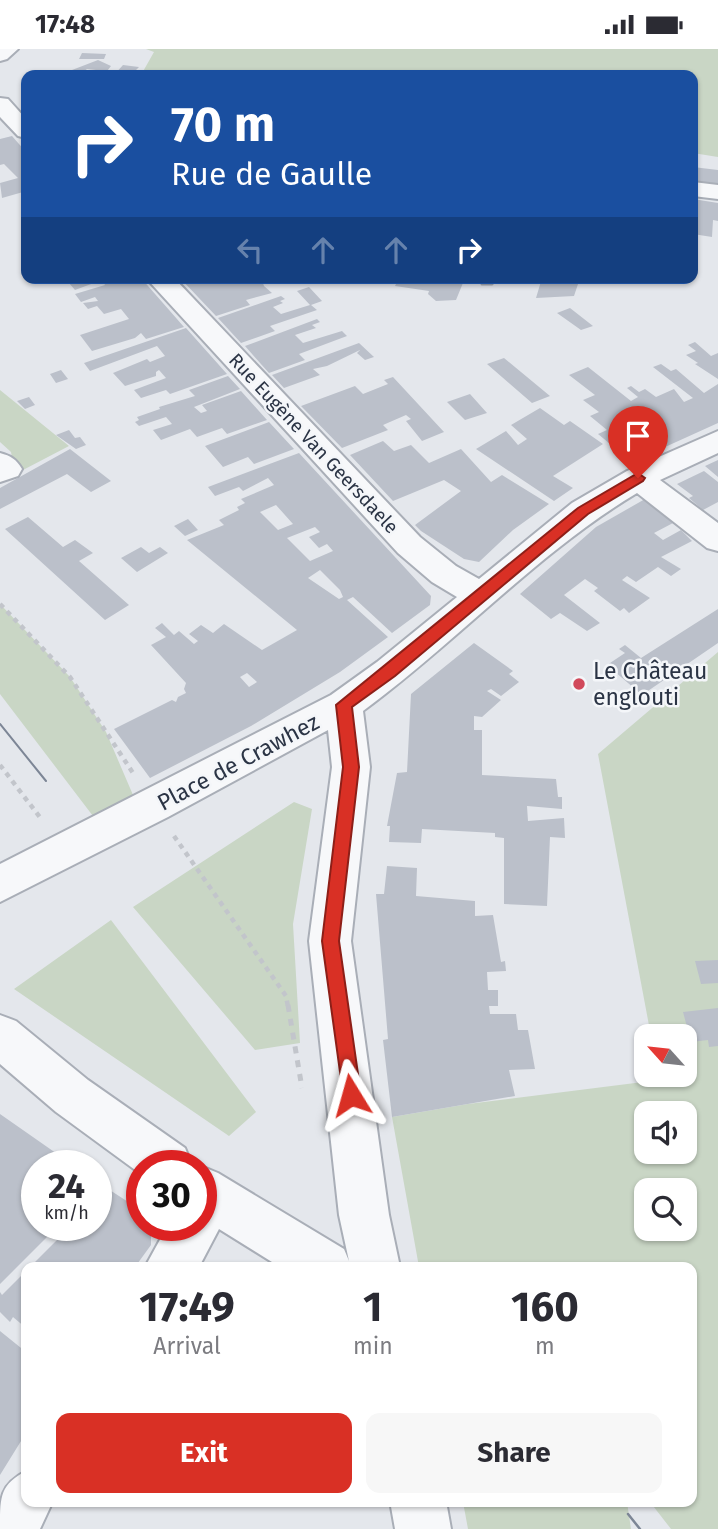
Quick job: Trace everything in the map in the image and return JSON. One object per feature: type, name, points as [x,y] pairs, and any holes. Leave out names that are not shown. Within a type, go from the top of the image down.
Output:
[{"type":"street","points":[[0,55],[8,49]]},
{"type":"street","points":[[0,93],[21,95]]},
{"type":"street","points":[[0,104],[21,126]]},
{"type":"street","points":[[698,190],[718,192]]},
{"type":"street","name":"Rue Eugène Van Geersdaele","points":[[165,284],[409,545],[444,573],[481,596]]},
{"type":"street","points":[[344,705],[390,672],[583,511],[638,478],[718,441]]},
{"type":"street","points":[[0,463],[7,469],[0,472]]},
{"type":"street","points":[[638,478],[718,540]]},
{"type":"street","name":"Place de Crawhez","points":[[0,884],[344,705],[351,767],[330,941],[364,1215],[374,1262]]},
{"type":"street","points":[[0,1036],[72,1096],[147,1150]]},
{"type":"street","points":[[217,1214],[316,1262]]},
{"type":"street","points":[[173,1262],[184,1241]]},
{"type":"street","points":[[8,1529],[21,1507]]},
{"type":"street","points":[[419,1507],[423,1529]]},
{"type":"path","points":[[0,604],[70,677],[154,806],[286,996],[302,1090]]},
{"type":"path","points":[[0,765],[23,795]]},
{"type":"green space","points":[[146,49],[718,49],[718,157],[698,154],[698,70],[144,70],[154,52]]},
{"type":"green space","points":[[0,390],[69,446],[0,482],[0,476],[14,467],[11,452],[0,442]]},
{"type":"green space","points":[[0,604],[70,677],[106,732],[133,795],[96,820],[0,694]]},
{"type":"green space","points":[[718,652],[718,1529],[671,1529],[654,1507],[697,1507],[697,1262],[418,1262],[392,1117],[468,1104],[634,1083],[634,1087],[697,1087],[697,1024],[649,1024],[598,754]]},
{"type":"green space","points":[[294,802],[312,809],[293,924],[300,1043],[255,1050],[133,907]]},
{"type":"green space","points":[[111,920],[256,1112],[229,1136],[14,989]]},
{"type":"green space","points":[[464,1507],[628,1507],[631,1529],[468,1529]]},
{"type":"building","points":[[82,53],[106,54],[104,59],[79,59]]},
{"type":"building","points":[[98,60],[111,66],[108,70],[72,70]]},
{"type":"building","points":[[123,65],[139,67],[136,70],[118,70]]},
{"type":"building","points":[[12,136],[21,146],[21,193],[2,198],[0,183],[18,178],[4,164],[0,165],[0,139]]},
{"type":"building","points":[[698,168],[718,170],[718,184],[698,182]]},
{"type":"building","points":[[698,200],[718,203],[718,221],[713,220],[712,237],[698,235]]},
{"type":"building","points":[[70,284],[91,284],[75,290]]},
{"type":"building","points":[[146,284],[184,327],[146,339],[141,333],[135,338],[92,351],[80,335],[129,319],[121,309],[104,314],[97,306],[88,309],[83,303],[98,301],[95,297],[81,302],[75,294],[105,285]]},
{"type":"building","points":[[186,284],[263,284],[272,293],[246,300],[250,305],[216,316]]},
{"type":"building","points":[[463,284],[456,300],[436,301],[428,294],[429,291],[395,286]]},
{"type":"building","points":[[540,284],[578,284],[574,296],[536,298]]},
{"type":"building","points":[[309,287],[322,301],[311,305],[317,310],[270,326],[275,331],[241,343],[218,318],[281,296],[285,299],[280,301],[283,303],[273,307],[281,314],[310,305],[297,291]]},
{"type":"building","points":[[570,308],[593,326],[581,330],[557,313]]},
{"type":"building","points":[[317,319],[320,322],[312,325],[316,328],[295,335],[303,343],[342,331],[347,336],[299,354],[305,360],[269,373],[245,346]]},
{"type":"building","points":[[186,328],[227,374],[170,394],[166,390],[141,398],[134,390],[166,378],[159,370],[156,376],[125,386],[113,373],[147,359],[150,362],[165,356],[157,346],[90,371],[84,363]]},
{"type":"building","points":[[695,342],[711,356],[718,353],[718,379],[686,355],[696,351],[688,345]]},
{"type":"building","points":[[359,343],[374,357],[365,360],[357,353],[360,350],[327,366],[313,369],[320,375],[284,388],[272,375]]},
{"type":"building","points":[[504,358],[550,396],[532,403],[487,364]]},
{"type":"building","points":[[661,364],[671,371],[676,369],[704,393],[718,384],[718,423],[632,462],[598,434],[607,430],[590,416],[599,412],[583,400],[595,395],[569,375],[588,367],[631,401],[638,397],[627,388],[631,386],[639,392],[645,389],[656,397],[674,389],[684,402],[693,398],[653,367]]},
{"type":"building","points":[[61,370],[68,379],[56,383],[50,374]]},
{"type":"building","points":[[228,376],[240,389],[194,407],[201,413],[207,411],[202,405],[241,391],[267,420],[227,434],[222,428],[197,437],[190,429],[161,440],[153,430],[172,424],[166,417],[139,426],[135,422],[139,420],[137,417],[160,409],[159,407],[195,396],[189,390]]},
{"type":"building","points":[[393,377],[444,432],[422,441],[406,421],[411,419],[406,415],[383,425],[388,430],[342,448],[301,406],[355,386],[363,394],[388,384],[384,380]]},
{"type":"building","points":[[470,394],[487,413],[465,420],[447,402]]},
{"type":"building","points":[[29,397],[35,405],[25,409],[17,401]]},
{"type":"building","points":[[540,408],[564,425],[570,421],[603,444],[553,476],[573,488],[554,501],[476,449],[506,431],[518,445],[527,439],[511,425]]},
{"type":"building","points":[[269,422],[294,449],[254,464],[248,457],[223,467],[205,446]]},
{"type":"building","points":[[69,430],[86,445],[76,449],[56,435]]},
{"type":"building","points":[[383,441],[394,451],[411,445],[429,463],[461,449],[491,482],[502,475],[549,504],[513,530],[479,562],[464,559],[415,525],[461,491],[444,480],[393,501],[350,455]]},
{"type":"building","points":[[70,449],[111,481],[91,492],[67,474],[0,509],[0,488]]},
{"type":"building","points":[[299,453],[431,596],[430,605],[392,633],[353,597],[347,600],[388,637],[340,672],[251,726],[150,778],[114,729],[172,700],[176,702],[178,697],[186,693],[186,683],[151,645],[166,637],[155,628],[162,623],[174,635],[179,631],[194,644],[198,641],[189,634],[201,625],[213,633],[224,624],[262,650],[297,630],[187,540],[224,525],[219,520],[239,510],[237,507],[245,503],[241,499],[274,485],[268,478],[243,491],[239,487],[215,496],[208,487]],"holes":[[[276,505],[293,524],[278,530],[260,512]],[[315,527],[320,532],[309,537],[319,548],[327,544],[333,551],[310,561],[287,538]],[[320,570],[340,590],[343,597],[339,599],[308,578]],[[247,673],[257,682],[249,687],[240,677]]]},
{"type":"building","points":[[718,460],[718,477],[705,466]]},
{"type":"building","points":[[704,471],[718,482],[718,502],[703,510],[689,498],[693,496],[677,484]]},
{"type":"building","points":[[645,499],[673,523],[654,533],[663,540],[681,530],[692,541],[661,557],[681,569],[671,576],[658,567],[636,582],[627,576],[622,580],[650,598],[629,613],[624,608],[620,611],[594,591],[598,588],[585,579],[564,595],[600,623],[587,631],[560,613],[551,619],[520,594],[596,527]]},
{"type":"building","points":[[28,517],[63,547],[75,540],[93,553],[79,561],[129,605],[105,620],[5,529]]},
{"type":"building","points":[[188,519],[198,530],[185,536],[174,526]]},
{"type":"building","points":[[141,547],[149,553],[160,547],[168,553],[137,572],[121,558]]},
{"type":"building","points":[[718,609],[718,643],[642,695],[607,665],[625,653],[619,649],[625,645],[641,658]]},
{"type":"building","points":[[474,643],[513,671],[509,674],[519,682],[501,696],[491,689],[487,691],[501,700],[482,717],[474,716],[474,730],[482,730],[482,775],[556,779],[558,797],[562,797],[562,809],[527,806],[528,821],[564,818],[565,838],[550,837],[547,906],[504,904],[504,838],[495,837],[495,833],[422,829],[421,843],[389,842],[390,826],[387,826],[397,773],[407,772],[411,694]]},
{"type":"building","points":[[387,866],[417,868],[416,896],[475,901],[475,916],[493,915],[501,962],[505,961],[506,971],[487,972],[488,990],[498,990],[498,1006],[489,1006],[490,1014],[516,1014],[518,1030],[528,1030],[535,1069],[509,1070],[515,1096],[392,1117],[383,1040],[388,1039],[376,894],[384,894]]},
{"type":"building","points":[[718,960],[718,983],[701,984],[695,961]]},
{"type":"building","points":[[718,1008],[718,1046],[709,1047],[708,1040],[697,1041],[697,1024],[686,1024],[683,1012]]},
{"type":"building","points":[[0,1114],[52,1150],[21,1150],[21,1241],[43,1241],[0,1284]]},
{"type":"building","points":[[112,1191],[126,1201],[126,1241],[151,1241],[139,1262],[35,1262],[56,1241],[112,1241]]},
{"type":"building","points":[[21,1276],[21,1324],[13,1317],[10,1322],[0,1312],[0,1292],[2,1295]]},
{"type":"building","points":[[0,1331],[21,1348],[21,1441],[0,1475]]},
{"type":"tram line","points":[[0,724],[46,781]]},
{"type":"tram line","points":[[628,1514],[640,1529]]},
{"type":"place","name":"Le Château englouti","points":[[579,684]]},
{"type":"route","points":[[351,1095],[330,941],[351,767],[344,705],[390,672],[583,511],[638,478]]}]
